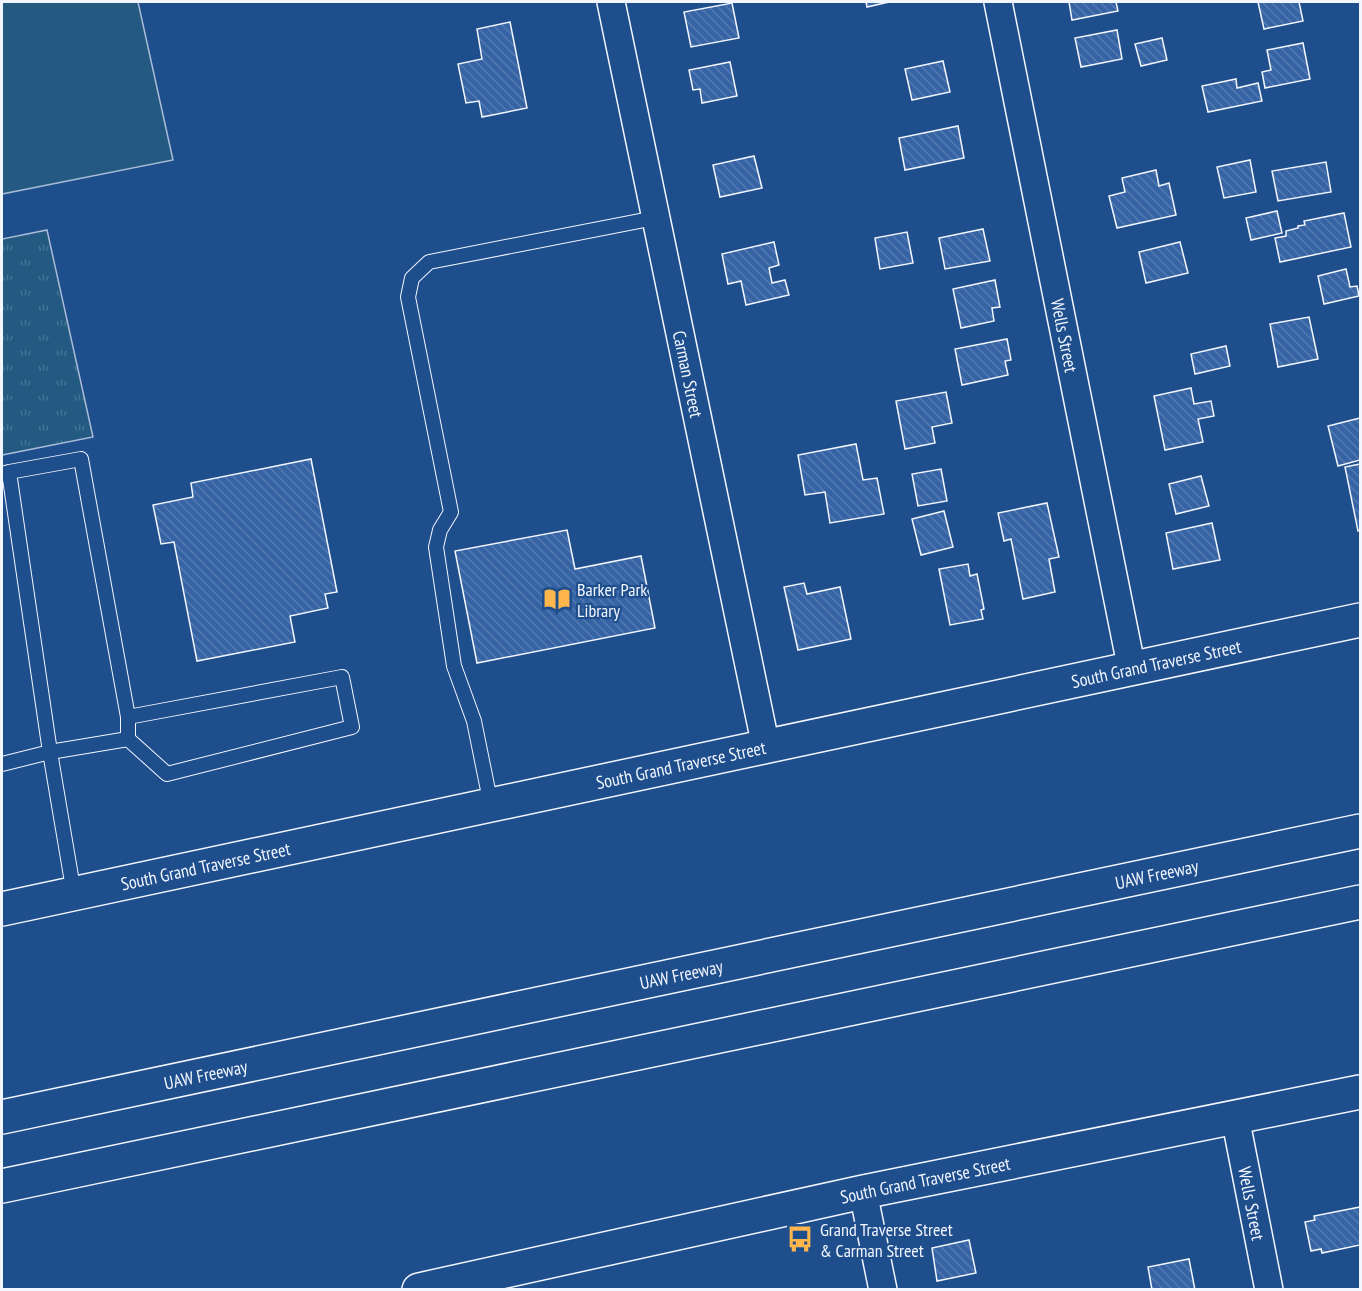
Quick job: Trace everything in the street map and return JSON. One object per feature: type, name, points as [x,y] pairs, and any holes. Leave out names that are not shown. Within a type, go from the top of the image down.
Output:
[{"type":"main road","name":"South Grand Traverse Street","points":[[2,909],[1360,620]]},
{"type":"main road","name":"UAW Freeway","points":[[2,1116],[1360,831]]},
{"type":"main road","points":[[2,1186],[1360,902]]},
{"type":"main road","name":"South Grand Traverse Street","points":[[418,1290],[518,1279],[863,1192],[1360,1092]]},
{"type":"street","name":"Carman Street","points":[[611,2],[766,747]]},
{"type":"street","name":"Wells Street","points":[[998,2],[1132,670]]},
{"type":"street","name":"Wells Street","points":[[1235,1118],[1269,1290]]},
{"type":"street","points":[[863,1192],[883,1290]]},
{"type":"lane","points":[[492,805],[474,721],[454,666],[436,547],[440,530],[452,512],[408,297],[412,278],[429,262],[655,218]]},
{"type":"lane","points":[[74,894],[5,473],[81,459],[128,717],[128,739],[167,774],[352,727],[342,677],[128,717]]},
{"type":"lane","points":[[2,764],[50,752],[128,739]]},
{"type":"green space","points":[[2,2],[138,2],[173,160],[2,194]]},
{"type":"green space","points":[[47,230],[93,437],[2,455],[2,239]]},
{"type":"building","points":[[866,2],[889,2],[867,7]]},
{"type":"building","points":[[1069,2],[1116,2],[1118,11],[1072,20]]},
{"type":"building","points":[[1258,2],[1299,2],[1303,21],[1264,29]]},
{"type":"building","points":[[732,3],[739,38],[691,47],[684,12]]},
{"type":"building","points":[[510,22],[527,108],[482,117],[479,101],[466,103],[458,64],[482,59],[477,29]]},
{"type":"building","points":[[1117,30],[1122,59],[1081,67],[1075,38]]},
{"type":"building","points":[[1162,38],[1167,60],[1141,66],[1135,44]]},
{"type":"building","points":[[1303,43],[1310,79],[1265,88],[1262,72],[1271,70],[1267,50]]},
{"type":"building","points":[[943,61],[950,92],[912,100],[905,69]]},
{"type":"building","points":[[730,62],[737,96],[702,103],[700,89],[693,90],[689,70]]},
{"type":"building","points":[[1236,79],[1237,88],[1258,83],[1262,101],[1208,112],[1202,86]]},
{"type":"building","points":[[958,126],[964,158],[905,170],[899,138]]},
{"type":"building","points":[[754,156],[762,188],[720,197],[713,165]]},
{"type":"building","points":[[1250,160],[1256,192],[1224,198],[1217,167]]},
{"type":"building","points":[[1326,162],[1331,192],[1278,201],[1272,171]]},
{"type":"building","points":[[1156,170],[1159,186],[1169,183],[1176,215],[1117,228],[1109,196],[1125,192],[1122,178]]},
{"type":"building","points":[[1277,211],[1282,233],[1251,240],[1246,218]]},
{"type":"building","points":[[1344,213],[1351,247],[1280,262],[1275,238],[1286,236],[1286,231],[1305,225],[1304,221]]},
{"type":"building","points":[[983,229],[990,261],[945,269],[939,238]]},
{"type":"building","points":[[907,232],[913,263],[880,269],[875,238]]},
{"type":"building","points":[[774,242],[779,265],[769,268],[772,283],[785,280],[789,295],[746,305],[741,281],[728,284],[722,254]]},
{"type":"building","points":[[1180,242],[1188,273],[1146,283],[1139,252]]},
{"type":"building","points":[[1346,269],[1350,287],[1357,286],[1359,296],[1324,304],[1318,276]]},
{"type":"building","points":[[995,280],[1000,307],[992,308],[994,321],[961,328],[953,289]]},
{"type":"building","points":[[1309,317],[1318,359],[1278,367],[1270,324]]},
{"type":"building","points":[[1007,339],[1011,360],[1005,361],[1008,375],[962,385],[955,349]]},
{"type":"building","points":[[1226,346],[1230,366],[1195,374],[1191,354]]},
{"type":"building","points":[[1191,388],[1194,404],[1211,401],[1214,416],[1198,419],[1203,442],[1165,450],[1154,396]]},
{"type":"building","points":[[946,392],[952,423],[932,427],[935,443],[905,449],[896,401]]},
{"type":"building","points":[[1360,418],[1360,460],[1338,466],[1328,426]]},
{"type":"building","points":[[856,444],[863,480],[877,478],[884,514],[830,523],[825,492],[805,495],[798,455]]},
{"type":"building","points":[[311,459],[337,592],[325,594],[328,608],[290,616],[295,642],[197,661],[174,542],[161,544],[153,505],[193,497],[191,483]]},
{"type":"building","points":[[1360,464],[1360,530],[1358,531],[1345,467]]},
{"type":"building","points":[[941,469],[947,501],[918,506],[912,474]]},
{"type":"building","points":[[1201,476],[1209,506],[1176,514],[1169,484]]},
{"type":"building","points":[[1047,503],[1059,557],[1049,559],[1055,592],[1023,599],[1011,539],[1004,541],[998,513]]},
{"type":"building","points":[[944,511],[953,547],[921,555],[912,519]]},
{"type":"building","points":[[1212,523],[1220,560],[1173,569],[1166,533]]},
{"type":"building","name":"Barker Park Library","points":[[567,530],[575,569],[641,556],[655,628],[477,663],[455,551]]},
{"type":"building","points":[[968,564],[970,576],[977,574],[984,609],[981,610],[983,619],[950,625],[939,569]]},
{"type":"building","points":[[804,583],[807,594],[840,587],[851,639],[798,650],[784,587]]},
{"type":"building","points":[[1360,1207],[1360,1245],[1322,1253],[1321,1249],[1311,1251],[1305,1222],[1315,1220],[1314,1216]]},
{"type":"building","points":[[969,1240],[976,1273],[937,1281],[932,1248]]},
{"type":"building","points":[[1189,1259],[1195,1290],[1152,1290],[1148,1267]]},
{"type":"place","name":"Barker Park Library","points":[[557,599]]},
{"type":"place","name":"Grand Traverse Street & Carman Street","points":[[800,1239]]}]
